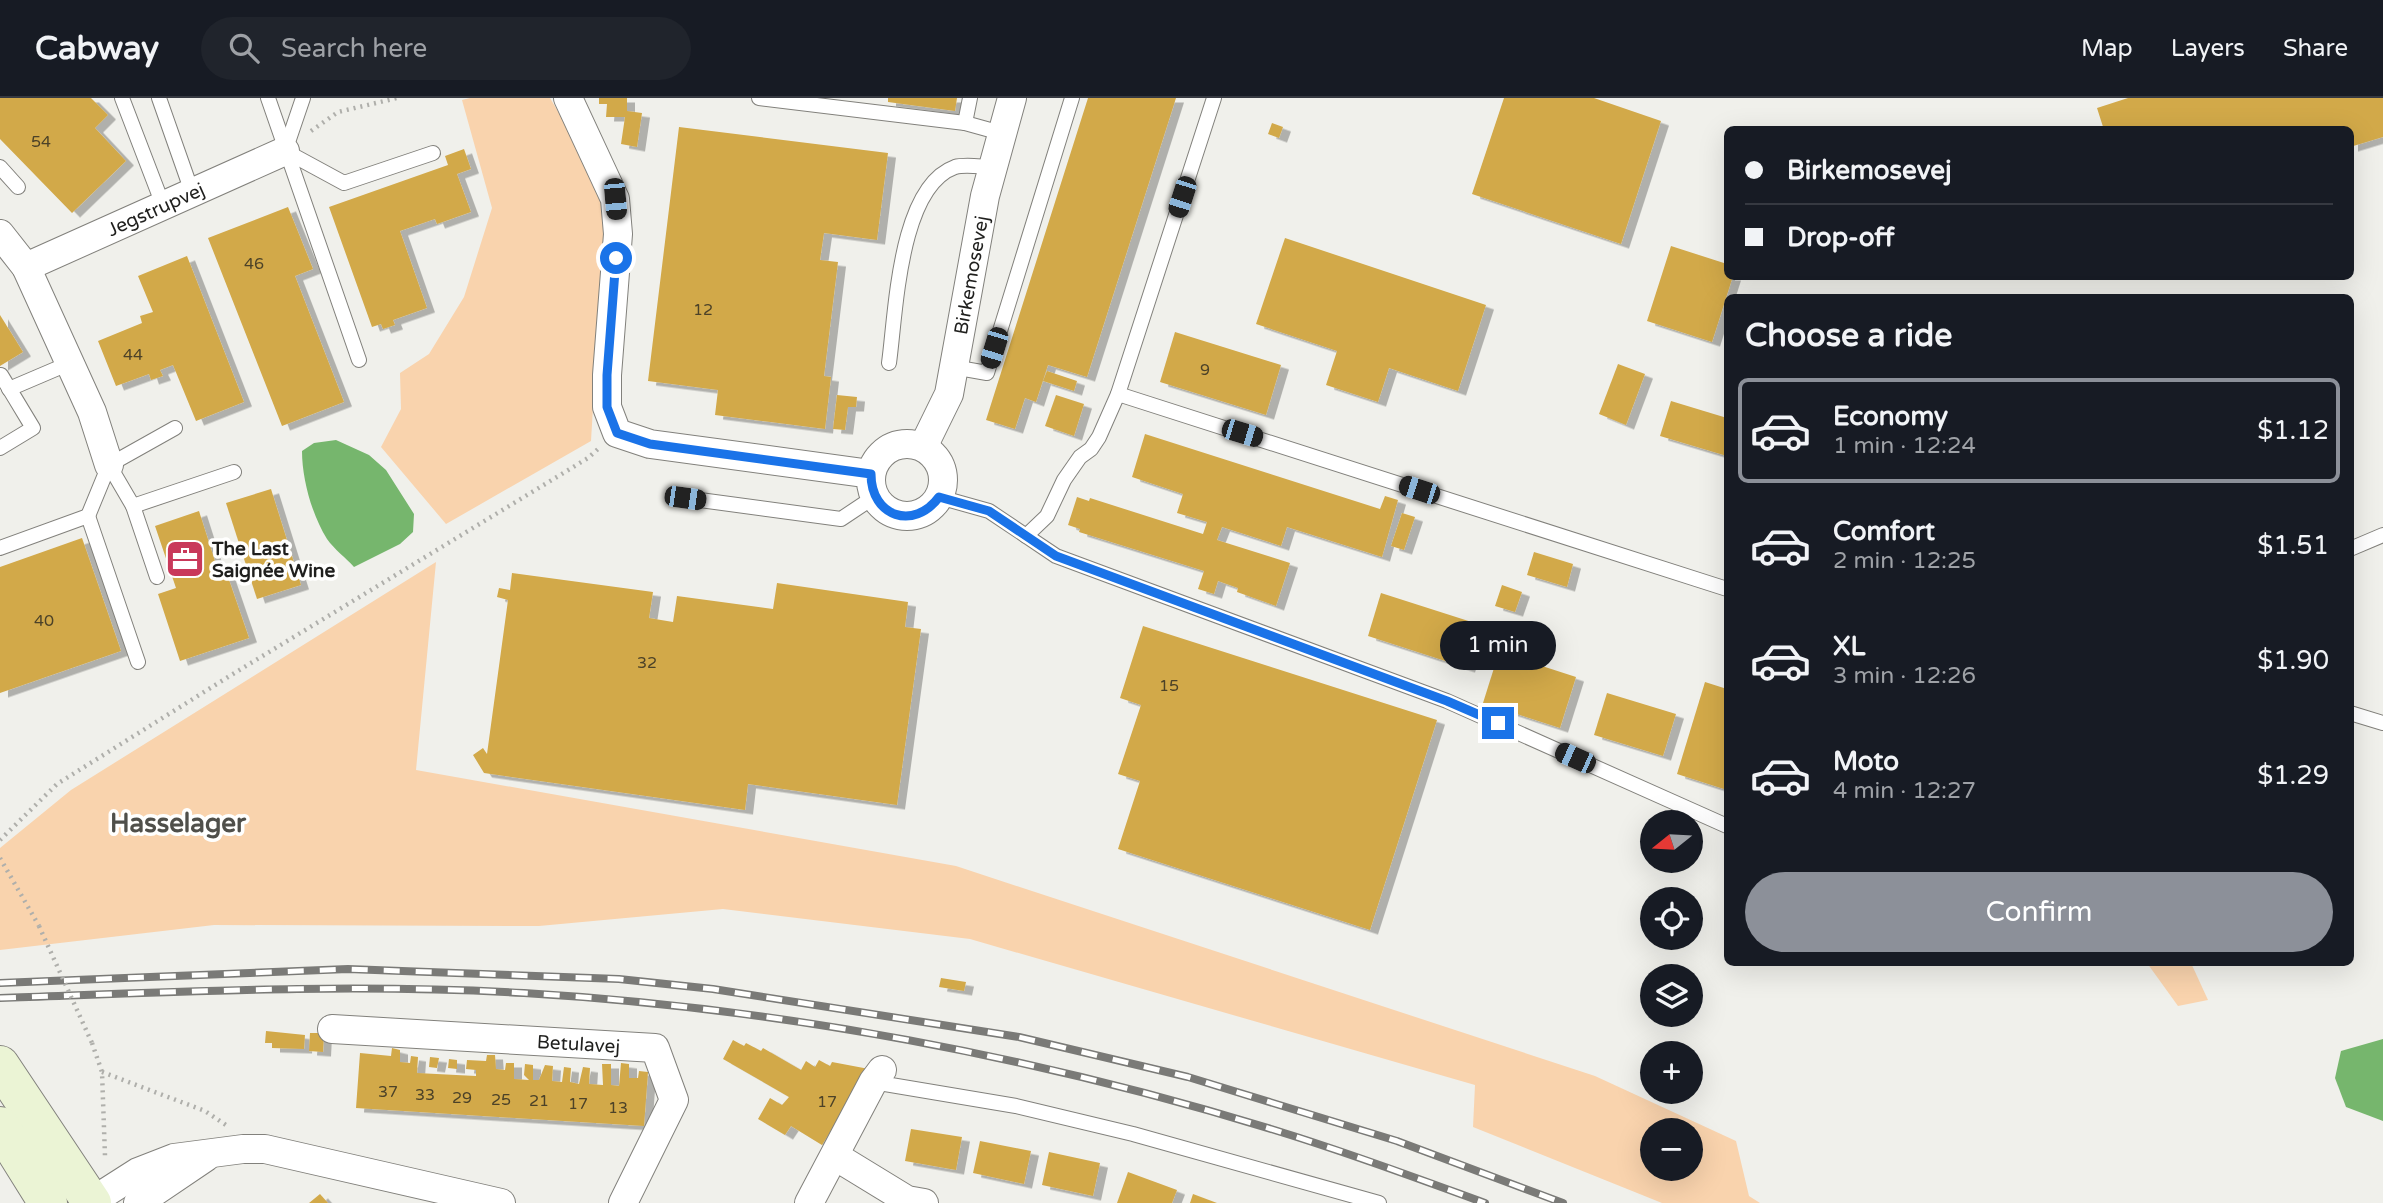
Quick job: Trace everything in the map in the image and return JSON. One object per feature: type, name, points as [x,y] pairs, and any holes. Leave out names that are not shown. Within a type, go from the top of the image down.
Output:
[{"type":"main road","points":[[0,1065],[92,1202]]},
{"type":"main road","points":[[0,1126],[48,1203]]},
{"type":"street","points":[[568,98],[615,199],[618,234],[607,407],[617,433],[650,444],[873,485]]},
{"type":"street","name":"Birkemosevej","points":[[923,447],[948,394],[970,270],[1001,133],[1012,98]]},
{"type":"street","name":"Jegstrupvej","points":[[109,465],[92,412],[70,363],[10,254],[163,205],[285,151]]},
{"type":"street","points":[[912,444],[923,447],[939,463],[943,474],[939,497],[923,513],[901,516],[881,506],[873,485],[874,463],[890,447],[912,444]]},
{"type":"street","name":"Betulavej","points":[[332,1029],[655,1048],[674,1100],[623,1203]]},
{"type":"street","points":[[809,1203],[878,1076]]},
{"type":"street","points":[[92,1202],[127,1178],[153,1165],[190,1154],[265,1149],[501,1203]]},
{"type":"street","points":[[138,1203],[211,1154]]},
{"type":"street","points":[[835,1156],[906,1200],[925,1203]]},
{"type":"lane","points":[[122,98],[163,205]]},
{"type":"lane","points":[[159,98],[192,192]]},
{"type":"lane","points":[[268,98],[359,360]]},
{"type":"lane","points":[[285,151],[303,98]]},
{"type":"lane","points":[[758,98],[965,123],[1001,133]]},
{"type":"lane","points":[[965,123],[970,98]]},
{"type":"lane","points":[[953,367],[987,373],[1072,98]]},
{"type":"lane","points":[[1026,536],[1047,516],[1064,480],[1080,457],[1091,449],[1099,437],[1118,394],[1214,98]]},
{"type":"lane","points":[[285,151],[344,183],[433,153]]},
{"type":"lane","points":[[889,363],[906,238],[924,192],[941,175],[957,166],[993,167]]},
{"type":"lane","points":[[0,167],[18,187]]},
{"type":"lane","points":[[9,388],[70,363]]},
{"type":"lane","points":[[0,448],[33,428],[1,375]]},
{"type":"lane","points":[[1118,394],[1724,588]]},
{"type":"lane","points":[[138,662],[88,516],[109,465],[176,428]]},
{"type":"lane","points":[[109,465],[134,506],[157,577]]},
{"type":"lane","points":[[134,506],[234,472]]},
{"type":"lane","points":[[685,498],[841,519],[873,485]]},
{"type":"lane","points":[[939,497],[989,511],[1056,556],[1447,701],[1724,825]]},
{"type":"lane","points":[[0,548],[88,516]]},
{"type":"lane","points":[[2354,547],[2383,535]]},
{"type":"lane","points":[[2354,714],[2383,723]]},
{"type":"lane","points":[[878,1076],[1016,1105],[1379,1203]]},
{"type":"path","points":[[285,151],[338,112],[397,98]]},
{"type":"path","points":[[0,840],[57,784],[588,458],[617,433]]},
{"type":"path","points":[[0,858],[39,926],[92,1043],[102,1072],[105,1157]]},
{"type":"path","points":[[102,1072],[205,1111],[226,1125],[243,1149]]},
{"type":"shaded area","points":[[550,98],[599,180],[604,221],[591,441],[446,524],[381,447],[401,409],[400,373],[429,354],[464,297],[492,208],[462,100]]},
{"type":"shaded area","points":[[336,440],[369,455],[386,470],[414,514],[413,532],[400,544],[354,567],[330,543],[322,529],[312,508],[304,473],[302,451],[314,443]]},
{"type":"shaded area","points":[[436,562],[416,770],[956,866],[1595,1076],[1640,1097],[1640,1104],[1656,1104],[1686,1118],[1640,1118],[1640,1181],[1703,1181],[1703,1126],[1736,1141],[1749,1196],[1760,1203],[1662,1203],[1473,1127],[1475,1085],[970,939],[723,909],[539,926],[214,925],[0,950],[0,848],[71,790]]},
{"type":"shaded area","points":[[2149,966],[2192,966],[2208,1000],[2178,1006]]},
{"type":"shaded area","points":[[2383,1039],[2383,1121],[2346,1107],[2335,1078],[2341,1051]]},
{"type":"building","points":[[0,98],[91,98],[108,115],[95,128],[126,161],[72,213],[0,139]]},
{"type":"building","points":[[599,98],[627,98],[627,111],[642,113],[637,147],[621,144],[625,117],[606,117],[607,104],[599,104]]},
{"type":"building","points":[[888,98],[957,98],[955,111],[888,102]]},
{"type":"building","points":[[1088,98],[1176,98],[1087,377],[1048,365],[1036,402],[1025,398],[1015,429],[986,420]]},
{"type":"building","points":[[1504,98],[1594,98],[1661,121],[1621,244],[1472,194]]},
{"type":"building","points":[[2128,98],[2383,98],[2383,137],[2354,146],[2354,126],[2103,126],[2097,108]]},
{"type":"building","points":[[1272,123],[1283,127],[1279,138],[1268,134]]},
{"type":"building","points":[[679,127],[888,153],[877,240],[824,233],[820,260],[838,262],[824,376],[831,377],[825,429],[715,415],[718,390],[648,381]]},
{"type":"building","points":[[464,149],[471,169],[457,174],[471,212],[437,224],[435,219],[400,231],[427,308],[393,320],[395,325],[383,329],[381,324],[372,327],[329,207],[448,165],[445,156]]},
{"type":"building","points":[[288,207],[313,269],[295,276],[344,402],[282,426],[208,238]]},
{"type":"building","points":[[1285,238],[1486,305],[1458,391],[1389,368],[1378,402],[1326,385],[1337,351],[1256,324]]},
{"type":"building","points":[[1671,246],[1724,263],[1724,280],[1732,280],[1727,294],[1724,294],[1724,304],[1712,342],[1647,321]]},
{"type":"building","points":[[187,256],[244,402],[196,421],[173,365],[160,370],[163,376],[151,380],[149,374],[116,386],[98,341],[142,323],[140,316],[153,312],[138,276]]},
{"type":"building","points":[[0,315],[23,352],[0,366]]},
{"type":"building","points":[[1175,332],[1281,365],[1266,415],[1160,382]]},
{"type":"building","points":[[1618,364],[1645,374],[1626,425],[1599,414]]},
{"type":"building","points":[[1047,371],[1077,381],[1074,391],[1043,381]]},
{"type":"building","points":[[837,395],[857,397],[856,407],[848,407],[845,430],[833,429]]},
{"type":"building","points":[[1056,395],[1084,404],[1074,436],[1045,426]]},
{"type":"building","points":[[1671,401],[1724,417],[1724,455],[1660,436]]},
{"type":"building","points":[[1145,434],[1380,509],[1385,496],[1398,500],[1382,557],[1287,527],[1281,546],[1222,527],[1217,540],[1290,563],[1276,606],[1237,592],[1238,588],[1218,581],[1214,594],[1198,589],[1204,571],[1079,532],[1080,529],[1068,525],[1077,497],[1089,501],[1090,498],[1203,534],[1207,522],[1177,513],[1183,494],[1132,477]]},
{"type":"building","points":[[271,489],[301,585],[257,599],[226,503]]},
{"type":"building","points":[[199,511],[220,577],[227,574],[249,638],[180,661],[158,594],[176,588],[155,526]]},
{"type":"building","points":[[1402,513],[1415,517],[1404,550],[1391,546]]},
{"type":"building","points":[[82,538],[121,651],[0,693],[0,567]]},
{"type":"building","points":[[1534,552],[1573,564],[1567,587],[1527,575]]},
{"type":"building","points":[[512,573],[653,592],[649,618],[673,622],[677,596],[773,609],[777,583],[908,602],[905,627],[921,629],[897,805],[748,784],[745,810],[484,773],[473,755],[483,748],[487,754],[508,600],[497,597],[499,588],[510,590]]},
{"type":"building","points":[[1502,585],[1522,592],[1515,612],[1495,606]]},
{"type":"building","points":[[1381,593],[1481,625],[1467,668],[1368,636]]},
{"type":"building","points":[[1143,626],[1437,720],[1370,930],[1118,849],[1140,781],[1118,774],[1141,705],[1120,698]]},
{"type":"building","points":[[1499,652],[1576,677],[1560,728],[1483,703]]},
{"type":"building","points":[[1705,682],[1724,688],[1724,789],[1677,774]]},
{"type":"building","points":[[1607,693],[1676,714],[1663,756],[1594,735]]},
{"type":"building","points":[[941,978],[966,982],[964,991],[939,987]]},
{"type":"building","points":[[266,1031],[305,1035],[304,1049],[272,1048],[272,1043],[265,1043]]},
{"type":"building","points":[[310,1033],[324,1033],[323,1052],[309,1051]]},
{"type":"building","points":[[733,1040],[761,1051],[763,1048],[801,1070],[806,1061],[815,1067],[819,1060],[830,1066],[832,1062],[869,1069],[822,1145],[791,1126],[785,1135],[758,1119],[770,1098],[782,1105],[789,1097],[723,1059]]},
{"type":"building","points":[[392,1048],[400,1050],[400,1062],[410,1063],[411,1056],[418,1057],[417,1073],[476,1076],[476,1070],[466,1069],[467,1060],[486,1061],[487,1055],[495,1055],[496,1069],[505,1070],[506,1063],[514,1063],[514,1079],[529,1080],[524,1075],[525,1064],[533,1065],[533,1080],[539,1080],[545,1065],[553,1066],[552,1081],[562,1082],[564,1067],[571,1068],[570,1082],[579,1084],[583,1067],[590,1068],[589,1084],[603,1085],[602,1064],[611,1064],[611,1085],[619,1086],[621,1063],[629,1064],[629,1078],[638,1078],[639,1071],[648,1072],[644,1126],[356,1108],[360,1053],[391,1056]]},
{"type":"building","points":[[430,1057],[439,1058],[437,1068],[429,1067]]},
{"type":"building","points":[[449,1059],[457,1060],[457,1069],[448,1068]]},
{"type":"building","points":[[911,1129],[962,1137],[956,1170],[905,1161]]},
{"type":"building","points":[[980,1141],[1031,1151],[1024,1184],[973,1173]]},
{"type":"building","points":[[1049,1152],[1100,1163],[1093,1196],[1042,1185]]},
{"type":"building","points":[[1128,1172],[1177,1190],[1172,1203],[1117,1203]]},
{"type":"building","points":[[320,1194],[328,1203],[309,1203]]},
{"type":"building","points":[[1193,1194],[1217,1203],[1190,1203]]},
{"type":"railway","points":[[0,983],[348,969],[619,979],[713,989],[1019,1037],[1188,1077],[1397,1141],[1563,1203]]},
{"type":"railway","points":[[0,998],[262,990],[459,990],[620,1000],[813,1024],[1004,1059],[1192,1106],[1360,1158],[1485,1203]]},
{"type":"place","name":"The Last Saignée Wine","points":[[185,559]]},
{"type":"district","name":"Hasselager","points":[[178,823]]},
{"type":"route","points":[[616,258],[607,407],[617,433],[650,444],[871,474],[874,497],[881,506],[901,516],[923,513],[933,506],[939,497],[989,511],[1056,556],[1447,701],[1498,723]]}]
